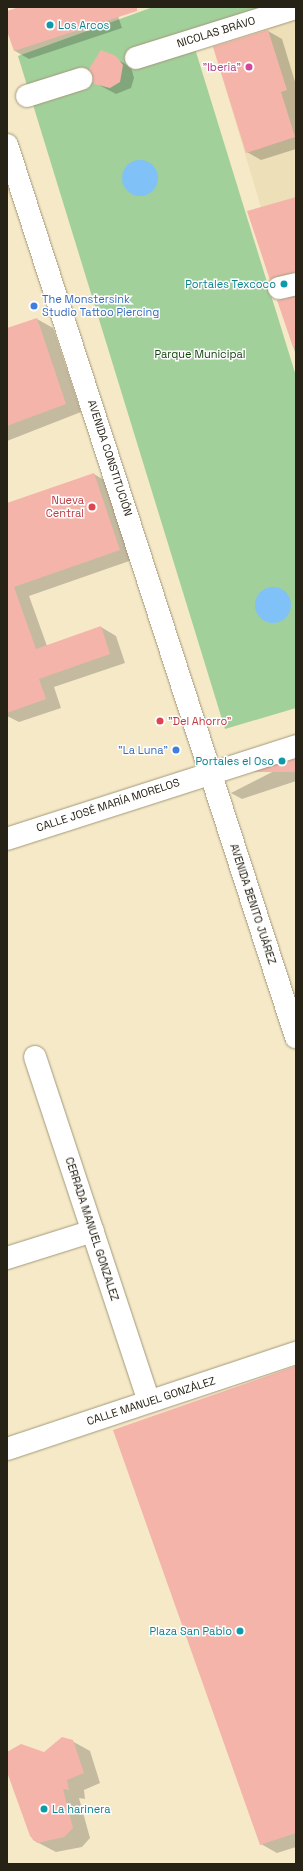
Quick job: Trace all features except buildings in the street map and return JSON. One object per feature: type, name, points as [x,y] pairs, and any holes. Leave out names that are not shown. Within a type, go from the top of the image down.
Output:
[{"type":"street","name":"NICOLAS BRÁVO","points":[[136,58],[296,8]]},
{"type":"street","points":[[27,96],[81,79]]},
{"type":"street","name":"AVENIDA CONSTITUCIÓN","points":[[7,145],[209,772]]},
{"type":"street","name":"CALLE JOSÉ MARÍA MORELOS","points":[[7,839],[209,772],[296,746]]},
{"type":"street","name":"AVENIDA BENITO JUÁREZ","points":[[209,772],[296,1037]]},
{"type":"street","name":"CERRADA MANUEL GONZALEZ","points":[[35,1057],[149,1401]]},
{"type":"street","points":[[7,1258],[93,1231]]},
{"type":"street","name":"CALLE MANUEL GONZÁLEZ","points":[[7,1449],[296,1353]]},
{"type":"shaded area","points":[[296,17],[296,325],[212,43]]},
{"type":"green space","name":"Parque Municipal","points":[[153,7],[278,7],[192,39],[296,376],[296,708],[225,729],[18,56]]},
{"type":"water","points":[[140,160],[153,165],[158,178],[153,191],[140,196],[127,191],[122,178],[127,165]]},
{"type":"water","points":[[277,587],[286,592],[290,598],[290,612],[286,618],[277,623],[269,623],[260,618],[256,612],[255,601],[260,592],[266,588]]},
{"type":"place","name":"Los Arcos","points":[[50,25]]},
{"type":"place","name":"\"Iberia\"","points":[[249,67]]},
{"type":"place","name":"Portales Texcoco","points":[[284,284]]},
{"type":"place","name":"The Monstersink Studio Tattoo Piercing","points":[[34,306]]},
{"type":"place","name":"Nueva Central","points":[[92,507]]},
{"type":"place","name":"\"Del Ahorro\"","points":[[160,721]]},
{"type":"place","name":"\"La Luna\"","points":[[176,750]]},
{"type":"place","name":"Portales el Oso","points":[[282,761]]},
{"type":"place","name":"Plaza San Pablo","points":[[240,1631]]},
{"type":"place","name":"La harinera","points":[[44,1809]]}]
